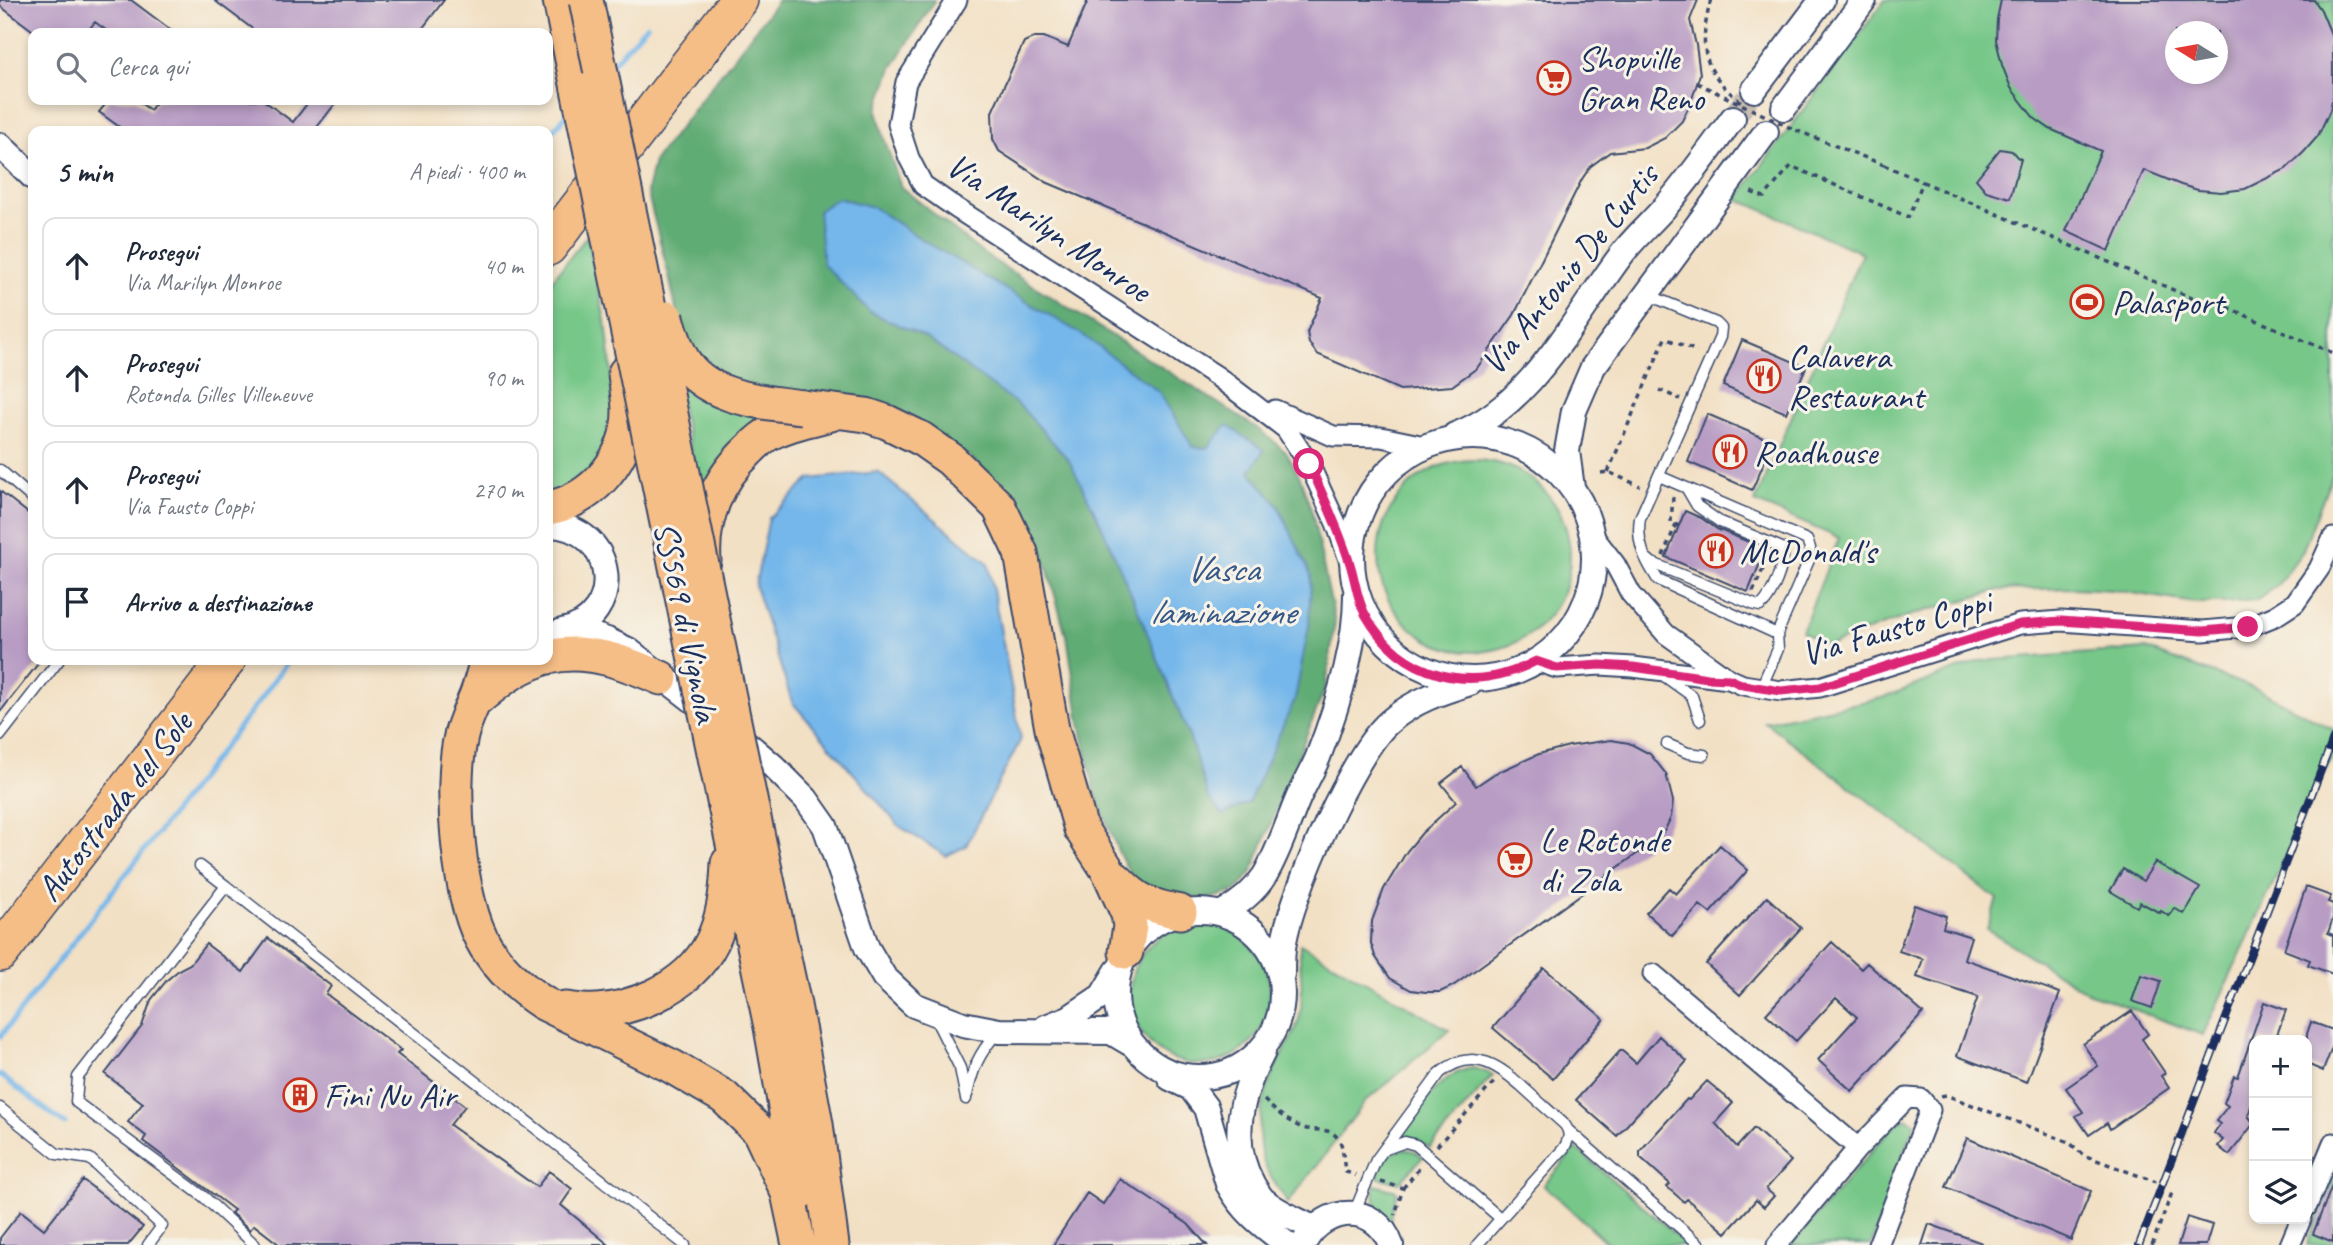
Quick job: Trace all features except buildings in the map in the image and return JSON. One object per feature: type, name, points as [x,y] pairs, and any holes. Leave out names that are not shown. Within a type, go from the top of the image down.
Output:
[{"type":"highway","name":"SS569 di Vignola","points":[[560,0],[623,307],[735,815],[794,1005],[816,1124],[832,1245]]},
{"type":"highway","name":"SS569 di Vignola","points":[[586,0],[708,601],[735,815],[803,1207],[807,1245]]},
{"type":"highway","points":[[553,202],[708,0]]},
{"type":"highway","points":[[553,241],[739,0]]},
{"type":"highway","points":[[597,56],[643,211],[667,318],[681,358],[703,381],[719,391],[770,403],[866,415],[887,422],[920,438],[950,459],[999,507],[1021,553],[1052,729],[1081,829],[1109,872],[1128,914],[1130,926],[1124,957]]},
{"type":"highway","points":[[555,512],[589,490],[609,472],[622,447],[629,412],[624,362],[623,307]]},
{"type":"highway","points":[[708,601],[705,532],[718,488],[733,466],[767,434],[839,412]]},
{"type":"highway","points":[[553,647],[606,658],[661,678]]},
{"type":"highway","name":"Autostrada del Sole","points":[[0,912],[193,665]]},
{"type":"highway","name":"Autostrada del Sole","points":[[0,953],[223,665]]},
{"type":"highway","points":[[485,665],[461,736],[455,779],[460,854],[474,922],[485,945],[503,970],[523,990],[671,1066],[724,1097],[759,1131],[788,1194],[799,1245]]},
{"type":"highway","points":[[474,702],[500,680],[525,665]]},
{"type":"highway","points":[[556,1009],[597,1011],[628,1006],[668,989],[684,979],[699,964],[719,927],[735,815]]},
{"type":"highway","points":[[1109,872],[1139,901],[1180,912]]},
{"type":"street","name":"Via Marilyn Monroe","points":[[957,0],[906,82],[898,124],[909,158],[923,185],[1237,390],[1286,429],[1301,452],[1336,523],[1354,580]]},
{"type":"street","name":"Via Antonio De Curtis","points":[[1433,443],[1475,428],[1520,393],[1550,358],[1624,252],[1666,207],[1747,106],[1822,0]]},
{"type":"street","points":[[1784,108],[1864,0]]},
{"type":"street","name":"Via Antonio De Curtis","points":[[1572,488],[1567,451],[1574,411],[1593,367],[1766,132]]},
{"type":"street","points":[[0,145],[28,172]]},
{"type":"street","name":"Via Marilyn Monroe","points":[[1237,390],[1333,436],[1433,443]]},
{"type":"street","points":[[1222,914],[1249,895],[1265,876],[1318,757],[1348,663],[1356,620],[1353,538],[1362,509],[1377,483],[1399,461],[1433,443],[1466,436],[1514,443],[1536,454],[1556,470],[1572,488],[1584,509],[1594,554],[1592,575],[1583,606],[1567,633],[1536,661],[1520,670],[1427,696],[1388,722],[1372,739],[1321,839],[1292,910],[1284,942],[1283,1001],[1273,1038],[1251,1073],[1242,1100],[1239,1129],[1241,1156],[1247,1174],[1264,1201],[1308,1236],[1332,1216],[1354,1214],[1368,1218],[1380,1226],[1391,1245]]},
{"type":"street","points":[[553,641],[582,624],[593,614],[601,602],[606,573],[596,547],[555,512]]},
{"type":"street","name":"Via Fausto Coppi","points":[[1591,533],[1615,564],[1631,594],[1666,634],[1729,679]]},
{"type":"street","name":"Via Fausto Coppi","points":[[1536,661],[1557,668],[1600,665],[1633,667],[1729,679],[1781,691],[1820,687],[2020,624],[2061,621],[2203,631],[2248,627],[2276,616],[2295,603],[2319,569],[2333,538]]},
{"type":"street","points":[[1354,580],[1363,611],[1374,629],[1404,658],[1442,676],[1484,679]]},
{"type":"street","points":[[605,588],[615,631],[628,650]]},
{"type":"street","points":[[553,643],[586,633],[607,639],[628,650],[725,725],[773,766],[806,799],[825,826],[867,948],[884,977],[914,1005],[963,1024],[999,1031],[1111,1032],[1133,1045],[1162,1074],[1191,1088],[1206,1108],[1228,1184],[1234,1195],[1248,1215],[1288,1245]]},
{"type":"street","points":[[1033,1032],[1069,1018],[1102,996],[1124,957],[1145,931],[1180,912],[1222,914],[1243,923],[1261,937],[1274,956],[1282,978]]},
{"type":"street","points":[[1124,957],[1116,984],[1117,1008],[1133,1045]]},
{"type":"street","points":[[1653,974],[1858,1148]]},
{"type":"street","points":[[1151,1063],[1170,1073],[1192,1078],[1213,1077],[1234,1071],[1252,1059],[1273,1038]]},
{"type":"street","points":[[1777,1245],[1858,1148],[1907,1098],[1922,1099],[1930,1110],[1878,1245]]},
{"type":"street","points":[[2312,1194],[2333,1143]]},
{"type":"street","points":[[2290,1245],[2299,1224]]},
{"type":"lane","points":[[1646,294],[1716,323],[1721,328],[1720,337],[1640,518],[1639,542],[1644,556],[1658,580],[1777,635]]},
{"type":"lane","points":[[0,470],[28,495]]},
{"type":"lane","points":[[1659,476],[1807,540],[1810,548],[1809,560],[1777,635],[1779,649],[1761,688]]},
{"type":"lane","points":[[1644,556],[1652,563],[1755,606],[1767,602],[1784,558],[1782,548],[1720,522],[1712,514],[1701,510],[1685,488]]},
{"type":"lane","points":[[0,736],[55,665]]},
{"type":"lane","points":[[1633,667],[1667,677],[1692,696],[1700,720]]},
{"type":"lane","points":[[1667,744],[1688,753],[1704,755]]},
{"type":"lane","points":[[200,866],[685,1245]]},
{"type":"lane","points":[[226,886],[78,1077],[76,1102],[204,1197],[256,1245]]},
{"type":"lane","points":[[932,1012],[960,1068],[966,1099],[974,1067],[984,1048],[999,1031]]},
{"type":"lane","points":[[1354,1214],[1371,1168],[1440,1073],[1450,1065],[1474,1060],[1489,1062],[1503,1069],[1569,1131],[1700,1245]]},
{"type":"lane","points":[[0,1108],[57,1154],[90,1159],[162,1226],[148,1245]]},
{"type":"lane","points":[[1477,1245],[1564,1148],[1569,1140],[1569,1131]]},
{"type":"lane","points":[[1382,1151],[1405,1142],[1416,1145],[1500,1218]]},
{"type":"path","points":[[1711,0],[1705,21],[1704,46],[1710,69],[1730,93],[1747,106]]},
{"type":"path","points":[[1697,83],[2199,301],[2217,303],[2333,353]]},
{"type":"path","points":[[1751,192],[1765,197],[1791,166],[1908,217],[1923,182]]},
{"type":"path","points":[[1608,472],[1665,338],[1697,351]]},
{"type":"path","points":[[1659,390],[1684,401]]},
{"type":"path","points":[[1601,473],[1608,472],[1645,488]]},
{"type":"path","points":[[1670,562],[1662,559],[1677,525],[1671,522],[1673,497]]},
{"type":"path","points":[[1434,1150],[1498,1077]]},
{"type":"path","points":[[1261,1113],[1267,1091]]},
{"type":"path","points":[[1922,1099],[1946,1095],[2069,1142],[2083,1155],[2156,1182]]},
{"type":"path","points":[[1264,1100],[1277,1112],[1303,1128],[1313,1131],[1326,1129],[1335,1134],[1341,1143],[1346,1172],[1358,1176]]},
{"type":"path","points":[[1394,1219],[1403,1188],[1424,1162]]},
{"type":"path","points":[[1376,1181],[1403,1188]]},
{"type":"path","points":[[2152,1245],[2173,1190]]},
{"type":"green space","points":[[778,0],[935,0],[892,68],[877,110],[901,187],[982,253],[1257,428],[1286,452],[1300,477],[1312,512],[1335,622],[1326,686],[1252,872],[1236,891],[1212,898],[1187,899],[1144,888],[1129,872],[1095,792],[1080,724],[1068,642],[1038,535],[1009,493],[970,457],[872,401],[828,393],[783,393],[715,377],[693,356],[678,318],[647,191],[654,161]]},
{"type":"green space","name":"Palasport","points":[[1885,0],[2333,0],[2333,473],[2302,552],[2277,586],[2257,600],[2194,603],[2114,590],[1999,590],[1908,616],[1828,646],[1802,631],[1839,538],[1755,502],[1862,253],[1737,199]]},
{"type":"green space","points":[[588,235],[607,331],[615,404],[608,450],[582,484],[553,498],[553,279]]},
{"type":"green space","points":[[673,370],[797,414],[703,506]]},
{"type":"green space","points":[[1474,460],[1511,467],[1542,488],[1563,519],[1570,556],[1563,593],[1542,624],[1511,645],[1474,652],[1437,645],[1406,624],[1385,593],[1378,556],[1385,519],[1406,488],[1437,467]]},
{"type":"green space","points":[[2145,649],[2257,689],[2333,729],[2333,754],[2203,1035],[2087,992],[1987,929],[1997,899],[1765,722],[1882,698],[1979,661]]},
{"type":"green space","points":[[1200,924],[1227,930],[1249,945],[1264,967],[1270,994],[1264,1021],[1249,1043],[1227,1058],[1200,1064],[1173,1058],[1151,1043],[1136,1021],[1130,994],[1136,967],[1151,945],[1173,930]]},
{"type":"green space","points":[[1300,944],[1449,1030],[1366,1101],[1288,1203],[1265,1166],[1261,1154],[1260,1128],[1263,1102],[1271,1078],[1294,1032],[1301,1010]]},
{"type":"green space","points":[[1474,1068],[1493,1075],[1430,1148],[1412,1137],[1401,1137],[1440,1084],[1461,1071]]},
{"type":"green space","points":[[1906,1118],[1915,1123],[1871,1245],[1791,1245],[1896,1123]]},
{"type":"green space","points":[[1576,1148],[1687,1245],[1609,1245],[1544,1185]]},
{"type":"green space","points":[[1405,1149],[1423,1157],[1399,1183],[1377,1177],[1387,1158],[1394,1152]]},
{"type":"green space","points":[[2333,1173],[2333,1245],[2307,1245]]},
{"type":"green space","points":[[1375,1185],[1397,1191],[1388,1229],[1381,1219],[1374,1198]]},
{"type":"water","name":"Vasca laminazione","points":[[838,198],[873,207],[921,239],[1083,335],[1159,392],[1193,447],[1208,448],[1227,425],[1264,450],[1250,472],[1278,505],[1311,575],[1309,626],[1295,699],[1249,802],[1223,815],[1208,797],[1191,741],[1133,598],[1069,460],[1021,407],[925,337],[870,312],[823,264],[818,211]]},
{"type":"water","points":[[878,472],[988,563],[1021,739],[966,846],[946,856],[899,826],[792,702],[755,586],[769,518],[810,479]]},
{"type":"waterway","points":[[613,63],[647,25]]},
{"type":"waterway","points":[[553,130],[571,110]]},
{"type":"waterway","points":[[0,1037],[285,665]]},
{"type":"waterway","points":[[0,1075],[65,1124]]},
{"type":"tunnel","points":[[1733,118],[1754,90]]},
{"type":"railway","points":[[2139,1245],[2333,739]]},
{"type":"place","name":"Shopville Gran Reno","points":[[1554,78]]},
{"type":"place","name":"Palasport","points":[[2087,302]]},
{"type":"place","name":"Calavera Restaurant","points":[[1764,376]]},
{"type":"place","name":"Roadhouse","points":[[1730,452]]},
{"type":"place","name":"McDonald's","points":[[1716,551]]},
{"type":"place","name":"Le Rotonde di Zola","points":[[1515,860]]},
{"type":"place","name":"Fini Nu Air","points":[[300,1095]]},
{"type":"route","points":[[1309,464],[1336,523],[1363,611],[1374,629],[1404,658],[1442,676],[1484,679],[1520,670],[1536,661],[1557,668],[1600,665],[1633,667],[1729,679],[1743,685],[1781,691],[1820,687],[2020,624],[2061,621],[2203,631],[2248,627]]}]
